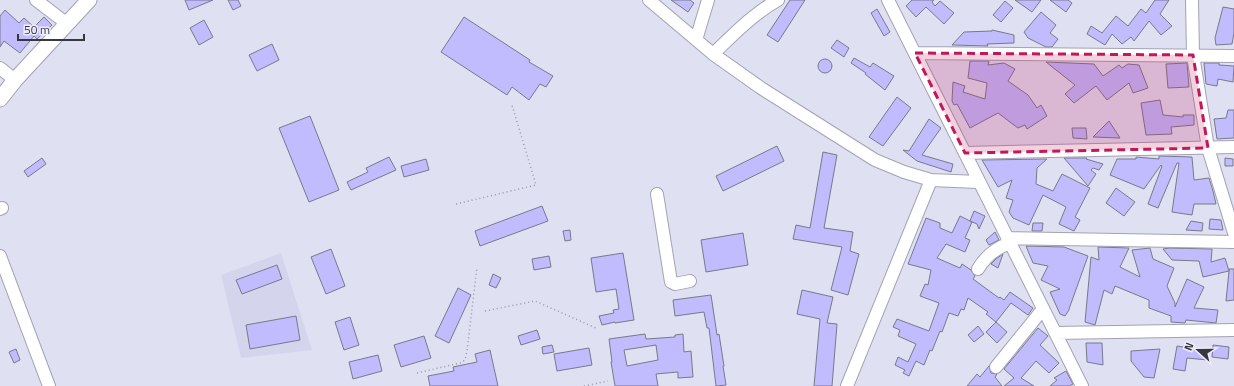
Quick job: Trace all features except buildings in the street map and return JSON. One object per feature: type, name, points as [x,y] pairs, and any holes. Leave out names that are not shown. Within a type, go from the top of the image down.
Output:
[{"type":"main road","points":[[0,99],[15,80],[88,0]]},
{"type":"street","points":[[36,0],[66,23]]},
{"type":"street","points":[[649,0],[713,54],[762,88],[875,160],[904,172],[931,180],[978,182]]},
{"type":"street","points":[[696,40],[708,0]]},
{"type":"street","points":[[713,54],[745,23],[778,0]]},
{"type":"street","points":[[888,0],[965,153],[978,182],[1082,386]]},
{"type":"street","points":[[1192,0],[1193,55],[1208,148],[1234,233]]},
{"type":"street","points":[[915,54],[1234,56]]},
{"type":"street","points":[[0,68],[15,80]]},
{"type":"street","points":[[965,153],[1234,147]]},
{"type":"street","points":[[850,385],[931,180]]},
{"type":"street","points":[[657,194],[671,282],[675,284],[690,281]]},
{"type":"street","points":[[978,269],[982,262],[1008,241],[1234,242]]},
{"type":"street","points":[[0,256],[49,386]]},
{"type":"street","points":[[996,367],[1042,309]]},
{"type":"street","points":[[1055,333],[1234,330]]},
{"type":"path","points":[[456,204],[536,185],[512,105]]},
{"type":"path","points":[[417,373],[460,363],[465,360],[468,351],[477,267]]},
{"type":"path","points":[[486,311],[536,301],[596,328]]},
{"type":"path","points":[[584,386],[608,381]]},
{"type":"highlighted area","points":[[915,53],[1193,55],[1208,148],[965,153]]},
{"type":"shaded area","points":[[281,253],[312,350],[241,358],[221,275]]}]
